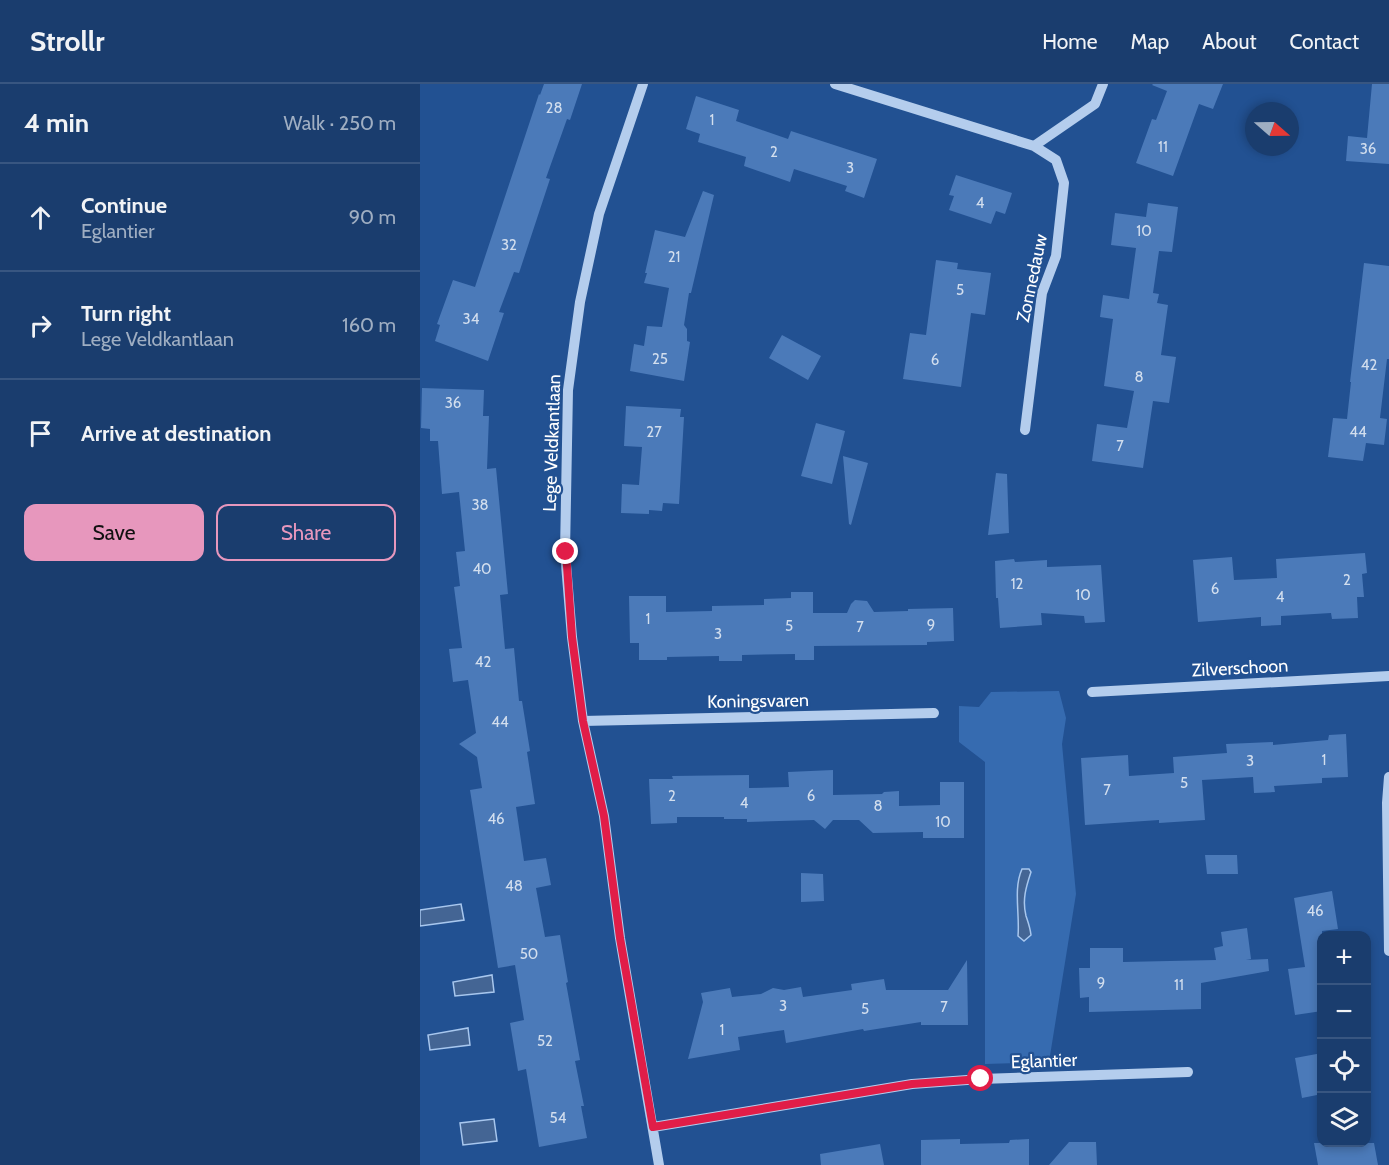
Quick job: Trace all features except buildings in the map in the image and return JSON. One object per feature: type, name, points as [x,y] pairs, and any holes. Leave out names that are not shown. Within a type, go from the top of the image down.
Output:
[{"type":"street","name":"Lege Veldkantlaan","points":[[643,84],[599,214],[580,302],[568,390],[566,552],[572,637],[583,721],[604,816],[620,938],[659,1165]]},
{"type":"street","name":"Zonnedauw","points":[[835,84],[1034,146],[1056,160],[1064,183],[1056,256],[1042,293],[1025,430]]},
{"type":"street","points":[[1034,146],[1095,104],[1103,84]]},
{"type":"street","name":"Zilverschoon","points":[[1092,692],[1389,676]]},
{"type":"street","name":"Koningsvaren","points":[[583,721],[934,713]]},
{"type":"street","points":[[1389,777],[1387,803],[1389,951]]},
{"type":"street","name":"Eglantier","points":[[653,1127],[912,1084],[981,1079],[1188,1072]]},
{"type":"shaded area","points":[[1059,691],[1066,718],[1062,744],[1076,894],[1049,1062],[985,1064],[985,762],[959,742],[959,706],[979,707],[991,692]]},
{"type":"shaded area","points":[[1022,869],[1029,869],[1031,872],[1024,904],[1031,935],[1024,941],[1018,936],[1017,893]]},
{"type":"shaded area","points":[[461,904],[464,920],[420,926],[420,910]]},
{"type":"shaded area","points":[[492,975],[494,992],[455,996],[453,982]]},
{"type":"shaded area","points":[[468,1028],[470,1045],[430,1050],[428,1035]]},
{"type":"shaded area","points":[[494,1119],[497,1141],[463,1145],[460,1123]]},
{"type":"route","points":[[566,552],[572,637],[583,721],[604,816],[620,938],[653,1127],[912,1084],[981,1079]]}]
